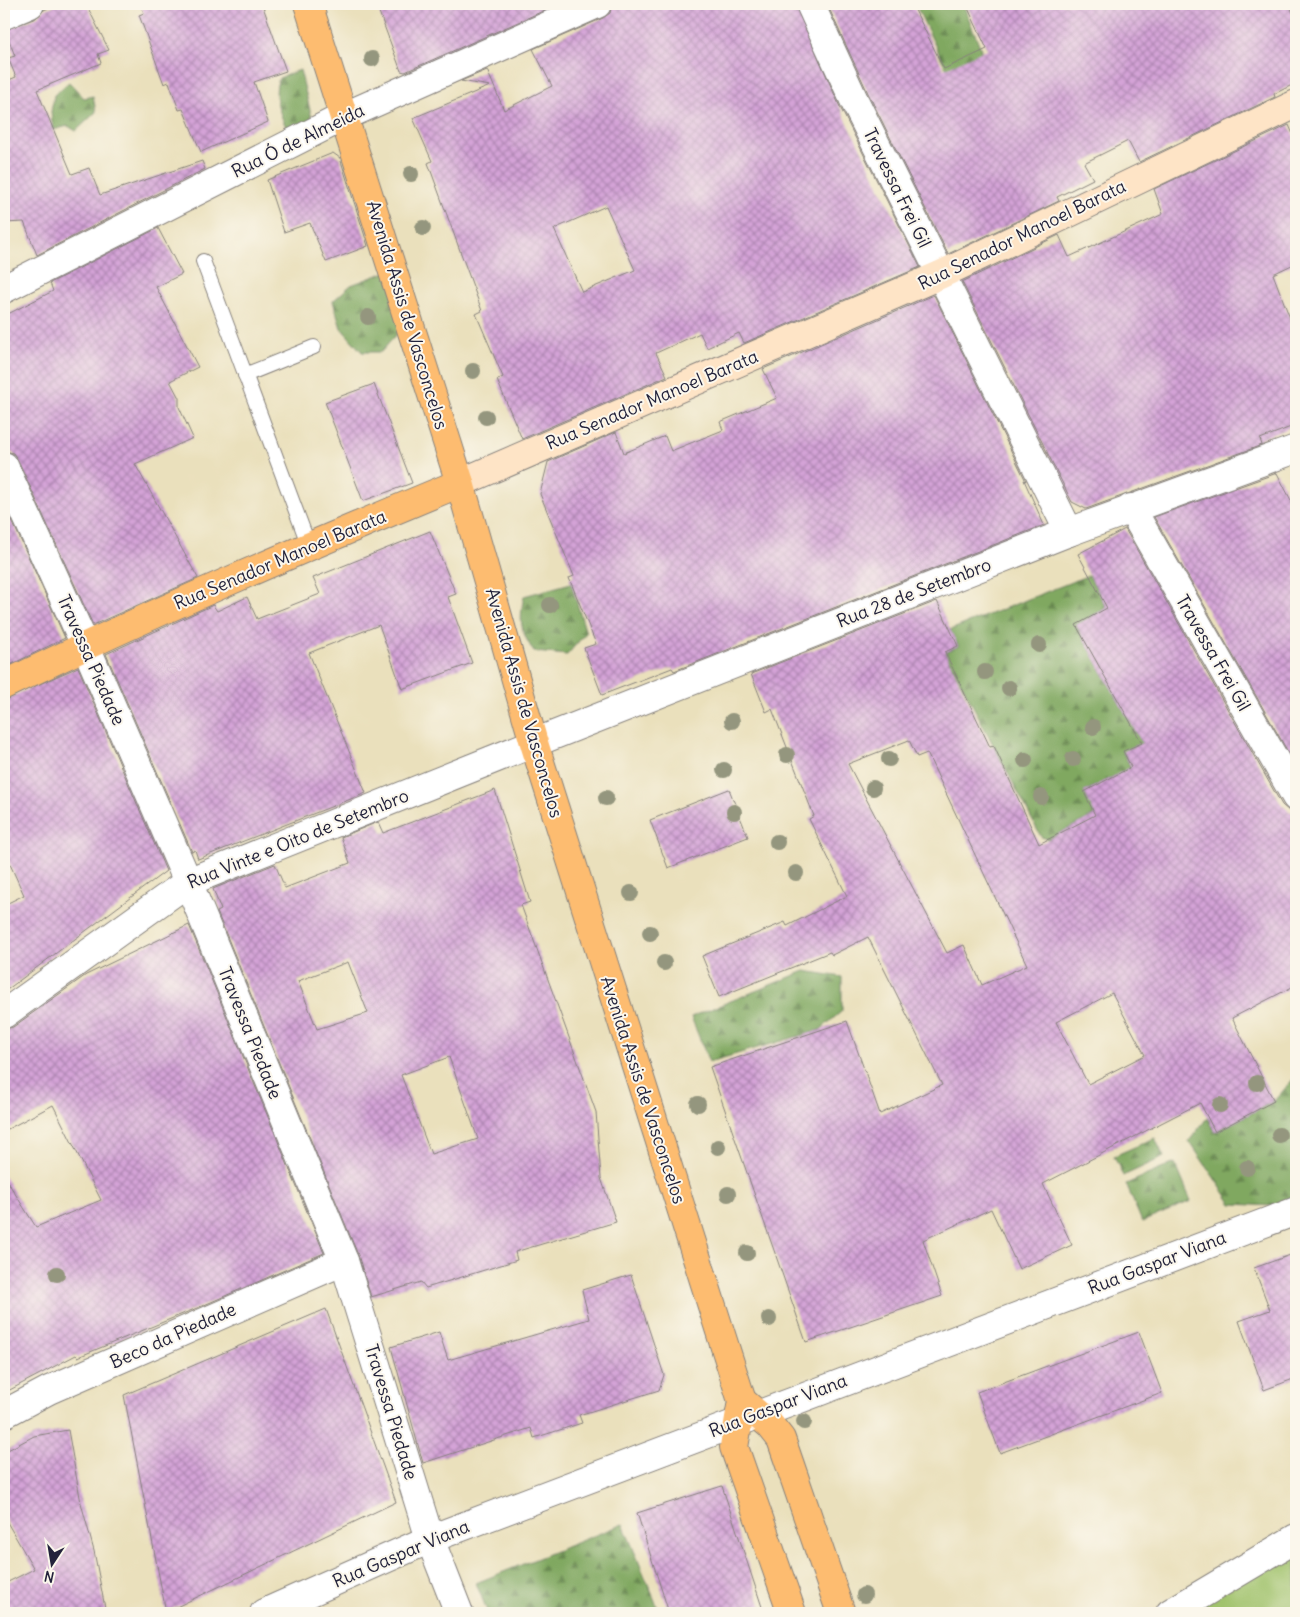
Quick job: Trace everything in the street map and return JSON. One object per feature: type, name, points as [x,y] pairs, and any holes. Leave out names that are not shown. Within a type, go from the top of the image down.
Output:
[{"type":"main road","name":"Avenida Assis de Vasconcelos","points":[[308,4],[460,483],[534,743],[746,1412],[734,1447],[792,1613]]},
{"type":"main road","name":"Rua Senador Manoel Barata","points":[[4,685],[84,646],[309,546],[460,483],[940,275],[1296,104]]},
{"type":"main road","name":"Avenida Assis de Vasconcelos","points":[[746,1412],[770,1424],[781,1439],[841,1613]]},
{"type":"street","points":[[4,15],[30,4]]},
{"type":"street","name":"Rua Ó de Almeida","points":[[4,289],[345,116],[597,4]]},
{"type":"street","name":"Travessa Frei Gil","points":[[810,4],[854,100],[1069,532]]},
{"type":"street","name":"Rua 28 de Setembro","points":[[534,743],[1131,508],[1296,449]]},
{"type":"street","name":"Travessa Piedade","points":[[4,466],[188,882],[344,1261],[430,1539],[459,1613]]},
{"type":"street","name":"Travessa Frei Gil","points":[[1131,508],[1296,797]]},
{"type":"street","name":"Rua Vinte e Oito de Setembro","points":[[4,1014],[188,882],[534,743]]},
{"type":"street","name":"Rua Gaspar Viana","points":[[264,1613],[430,1539],[746,1412],[1296,1211]]},
{"type":"street","name":"Beco da Piedade","points":[[4,1414],[50,1390],[344,1261]]},
{"type":"street","points":[[1170,1613],[1296,1538]]},
{"type":"lane","points":[[203,261],[309,546]]},
{"type":"lane","points":[[245,375],[314,346]]},
{"type":"green space","points":[[915,4],[963,4],[981,49],[978,67],[952,80]]},
{"type":"green space","points":[[300,70],[314,126],[290,136],[278,107],[277,85],[279,78]]},
{"type":"green space","points":[[69,82],[84,98],[93,96],[96,112],[76,131],[68,126],[53,130],[51,112],[54,95]]},
{"type":"green space","points":[[386,272],[404,326],[381,352],[362,352],[341,328],[333,301],[351,285]]},
{"type":"green space","points":[[1089,575],[1107,608],[1076,625],[1142,743],[1123,752],[1145,794],[1098,785],[1084,792],[1095,815],[1048,839],[1041,837],[945,652],[958,646],[950,630]]},
{"type":"green space","points":[[571,583],[586,633],[567,655],[534,652],[523,631],[521,612],[524,596]]},
{"type":"green space","points":[[805,971],[842,977],[842,1011],[820,1030],[709,1062],[691,1017]]},
{"type":"green space","points":[[1296,1076],[1296,1197],[1273,1206],[1232,1204],[1189,1141],[1207,1118],[1215,1132],[1274,1101]]},
{"type":"green space","points":[[1155,1138],[1164,1157],[1123,1176],[1114,1156]]},
{"type":"green space","points":[[1175,1163],[1191,1201],[1142,1222],[1126,1184]]},
{"type":"green space","points":[[623,1524],[660,1613],[488,1613],[476,1583]]},
{"type":"green space","points":[[1296,1537],[1296,1613],[1170,1613]]},
{"type":"building","points":[[57,4],[86,4],[109,50],[98,54],[101,63],[37,90],[72,174],[89,168],[100,195],[202,161],[205,169],[37,255],[24,222],[4,223],[4,82],[16,77],[8,58],[15,56],[5,30],[36,18],[44,10]]},
{"type":"building","points":[[140,4],[262,4],[286,71],[254,82],[268,122],[201,152],[183,109],[179,110],[169,82],[164,84],[139,15],[144,13]]},
{"type":"building","points":[[376,4],[559,4],[405,72],[401,71]]},
{"type":"building","points":[[612,4],[795,4],[840,107],[920,267],[744,343],[739,333],[707,348],[700,333],[656,353],[667,376],[522,439],[497,380],[503,377],[476,314],[482,311],[428,163],[432,161],[413,118],[490,86],[461,81],[487,70],[504,110],[552,86],[533,49],[603,18],[610,13]],"holes":[[[606,206],[635,270],[582,292],[554,229]]]},
{"type":"building","points":[[827,4],[912,4],[944,69],[987,49],[966,4],[1289,4],[1296,19],[1296,83],[1274,94],[1275,97],[1139,162],[1128,141],[1084,163],[1093,179],[1057,197],[1059,201],[948,254],[868,93]]},
{"type":"building","points":[[1289,125],[1296,141],[1296,263],[1273,274],[1296,334],[1296,425],[1260,439],[1262,445],[1086,509],[1072,502],[962,282],[1059,235],[1069,257],[1163,214],[1154,189]]},
{"type":"building","points":[[333,153],[340,158],[368,246],[326,262],[310,223],[284,232],[267,180]]},
{"type":"building","points":[[158,228],[182,274],[156,287],[198,367],[170,381],[179,398],[179,407],[193,438],[135,464],[198,578],[93,625],[18,460],[13,453],[4,451],[4,316],[53,291],[50,283]]},
{"type":"building","points":[[934,295],[1026,481],[1024,480],[1044,525],[674,671],[672,668],[602,695],[584,648],[596,644],[569,578],[574,576],[540,494],[548,462],[616,432],[624,453],[665,436],[671,451],[723,430],[720,422],[777,398],[763,369]]},
{"type":"building","points":[[374,384],[412,483],[363,501],[325,402]]},
{"type":"building","points":[[1277,473],[1296,510],[1296,766],[1154,517]]},
{"type":"building","points":[[4,503],[65,638],[4,668]]},
{"type":"building","points":[[1125,529],[1282,805],[1289,811],[1296,813],[1296,985],[1232,1018],[1274,1101],[1215,1132],[1200,1103],[1043,1184],[1072,1245],[1019,1269],[991,1209],[923,1240],[942,1296],[806,1342],[710,1067],[847,1021],[880,1114],[942,1085],[868,937],[832,955],[830,952],[719,997],[702,956],[785,922],[787,926],[847,896],[809,819],[814,816],[772,709],[766,712],[751,674],[937,601],[958,646],[945,652],[990,747],[994,746],[1039,844],[1095,815],[1084,792],[1131,767],[1123,751],[1142,743],[1076,625],[1107,608],[1078,554]],"holes":[[[909,740],[917,757],[927,753],[1027,965],[982,985],[964,945],[947,953],[848,764]],[[1112,993],[1145,1055],[1088,1084],[1056,1022]]]},
{"type":"building","points":[[430,531],[456,594],[448,597],[472,663],[402,689],[379,625],[309,653],[366,793],[198,859],[195,850],[192,852],[106,654],[213,605],[217,611],[247,597],[257,619],[320,594],[313,578]]},
{"type":"building","points":[[78,667],[166,871],[4,992],[4,905],[24,895],[4,851],[4,700]]},
{"type":"building","points":[[729,789],[748,837],[668,868],[650,820]]},
{"type":"building","points":[[495,790],[530,902],[521,905],[596,1112],[601,1178],[616,1222],[515,1252],[517,1260],[426,1288],[421,1282],[371,1297],[358,1255],[217,912],[221,910],[213,889],[275,864],[285,888],[350,863],[341,837],[378,822],[383,833]],"holes":[[[348,962],[368,1013],[317,1029],[298,981]],[[449,1057],[478,1139],[431,1154],[401,1075]]]},
{"type":"building","points":[[189,925],[324,1253],[78,1357],[76,1355],[4,1393],[4,1176],[36,1227],[101,1200],[53,1105],[4,1131],[4,1029],[13,1027],[86,975]]},
{"type":"building","points":[[1296,1253],[1296,1378],[1264,1390],[1239,1321],[1270,1310],[1254,1268]]},
{"type":"building","points":[[631,1275],[664,1375],[659,1390],[579,1415],[582,1423],[534,1438],[531,1428],[423,1463],[391,1347],[439,1332],[448,1360],[589,1319],[582,1290]]},
{"type":"building","points":[[326,1309],[396,1502],[166,1612],[124,1395]]},
{"type":"building","points":[[1139,1332],[1162,1393],[1000,1453],[977,1392]]},
{"type":"building","points":[[68,1430],[81,1503],[94,1551],[106,1613],[11,1613],[4,1598],[4,1584],[34,1569],[4,1517],[4,1452],[34,1436]]},
{"type":"building","points":[[722,1486],[764,1613],[669,1613],[637,1513]]}]
